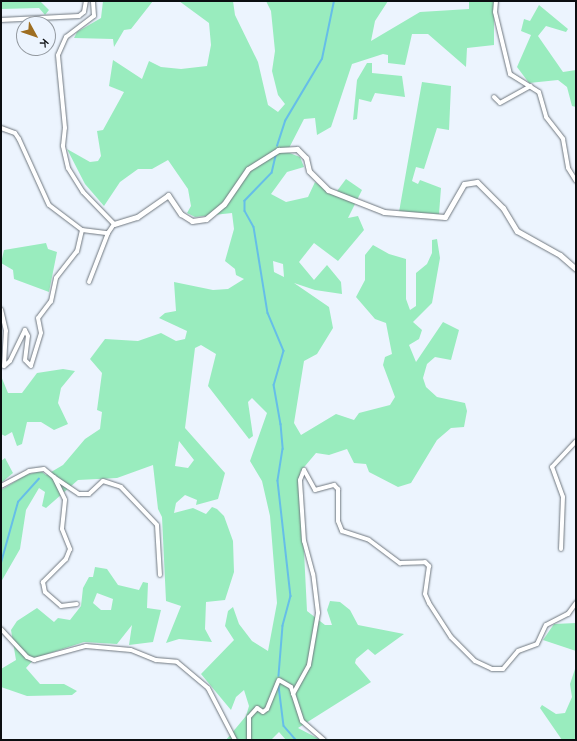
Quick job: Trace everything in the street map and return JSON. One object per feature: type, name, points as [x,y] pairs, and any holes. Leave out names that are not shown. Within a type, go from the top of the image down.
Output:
[{"type":"street","points":[[1,20],[78,16],[84,12],[86,1]]},
{"type":"street","points":[[93,1],[94,16],[66,37],[58,56],[65,128],[63,146],[68,168],[83,192],[114,224]]},
{"type":"street","points":[[496,1],[504,61],[514,80],[531,86],[542,98],[546,117],[560,131],[568,168],[576,181]]},
{"type":"street","points":[[494,97],[500,103],[531,86]]},
{"type":"street","points":[[1,128],[15,133],[19,139],[49,205],[82,230],[108,233]]},
{"type":"street","points":[[89,282],[108,233],[114,224],[137,217],[168,195],[181,214],[192,221],[206,219],[224,204],[248,169],[278,150],[296,148],[306,158],[309,171],[328,190],[384,212],[445,217],[464,184],[478,182],[503,208],[517,231],[555,252],[576,269]]},
{"type":"street","points":[[1,310],[6,331],[4,366],[10,361],[25,330],[28,336],[25,360],[31,366],[41,333],[38,318],[51,301],[56,278],[77,250],[82,230]]},
{"type":"street","points":[[561,549],[563,497],[552,467],[576,441]]},
{"type":"street","points":[[1,486],[29,471],[44,469],[79,494],[89,494],[103,481],[121,487],[158,526],[160,575]]},
{"type":"street","points":[[294,694],[308,665],[318,613],[313,574],[304,541],[300,480],[304,470],[318,491],[332,485],[338,488],[338,521],[342,531],[369,540],[400,563],[424,562],[429,566],[425,594],[429,603],[451,637],[474,661],[492,669],[503,669],[518,651],[536,644],[546,625],[568,614],[576,602]]},
{"type":"street","points":[[54,477],[65,500],[62,529],[70,549],[66,559],[43,582],[45,592],[61,606],[78,604]]},
{"type":"street","points":[[1,629],[27,658],[34,660],[86,646],[131,650],[156,660],[177,662],[208,688],[235,740]]},
{"type":"street","points":[[249,740],[249,717],[257,708],[263,712],[267,709],[276,684],[284,681],[294,694],[302,721],[324,740]]},
{"type":"green space","points":[[1,1],[40,1],[49,10],[45,15],[39,8],[1,9]]},
{"type":"green space","points":[[103,1],[153,1],[131,29],[124,30],[114,47],[113,39],[74,38],[77,32],[101,18]]},
{"type":"green space","points":[[179,1],[233,1],[235,15],[258,62],[268,105],[278,112],[285,104],[278,95],[272,71],[275,51],[271,11],[266,1],[388,1],[375,21],[371,41],[420,12],[469,9],[469,1],[494,1],[494,45],[467,48],[466,67],[428,34],[412,34],[405,65],[388,63],[388,55],[383,54],[352,64],[331,127],[317,135],[315,118],[304,119],[287,152],[300,157],[304,167],[287,172],[271,194],[286,202],[308,197],[315,182],[334,195],[346,179],[362,190],[348,218],[358,216],[364,230],[338,261],[314,243],[299,262],[314,280],[327,265],[341,282],[342,294],[315,290],[294,283],[329,307],[333,328],[317,354],[304,361],[294,423],[301,435],[336,414],[354,420],[359,413],[390,405],[395,397],[383,365],[385,357],[392,354],[386,323],[375,319],[356,297],[365,280],[365,255],[373,245],[389,254],[406,259],[406,299],[410,310],[416,306],[416,273],[427,264],[432,253],[432,240],[437,239],[440,258],[432,303],[413,322],[422,330],[419,339],[409,345],[416,362],[443,322],[459,330],[451,360],[435,357],[427,364],[423,378],[426,387],[437,397],[465,403],[467,411],[464,427],[451,428],[437,440],[411,483],[398,487],[369,472],[366,464],[354,463],[347,449],[329,455],[316,453],[300,472],[307,611],[325,625],[332,625],[327,610],[330,601],[340,602],[350,610],[358,625],[404,634],[375,655],[368,649],[356,659],[355,663],[371,682],[298,728],[321,740],[286,740],[279,732],[271,740],[226,740],[246,716],[249,706],[244,690],[236,697],[231,710],[201,674],[234,640],[225,626],[228,611],[233,607],[239,624],[252,641],[268,651],[277,603],[270,516],[262,481],[250,461],[267,413],[252,398],[248,402],[253,436],[249,439],[208,386],[216,354],[201,345],[195,348],[185,428],[225,473],[218,499],[196,505],[197,500],[185,495],[176,503],[174,513],[193,508],[206,514],[212,507],[217,509],[224,516],[233,541],[234,572],[225,600],[206,602],[205,629],[212,642],[179,639],[166,643],[181,606],[166,601],[162,517],[158,509],[153,465],[117,478],[78,480],[46,508],[42,506],[45,492],[39,488],[26,510],[20,549],[1,582],[1,490],[26,475],[41,471],[46,475],[63,465],[85,439],[100,429],[102,412],[97,410],[102,373],[90,359],[105,339],[138,341],[161,333],[176,341],[185,339],[187,331],[159,318],[165,313],[176,311],[174,282],[213,290],[228,289],[244,279],[236,275],[235,269],[225,261],[234,229],[232,213],[195,217],[187,213],[191,206],[188,189],[168,160],[152,169],[138,169],[120,182],[104,206],[85,184],[67,149],[90,162],[98,161],[101,156],[97,131],[103,130],[124,92],[109,86],[113,60],[142,79],[149,61],[161,67],[181,69],[207,66],[211,45],[209,23]],"holes":[[[273,261],[283,264],[284,277],[274,272]],[[179,441],[194,460],[188,468],[175,466]]]},
{"type":"green space","points":[[539,5],[568,29],[566,32],[546,26],[538,36],[563,72],[576,70],[576,107],[572,106],[567,87],[558,80],[529,83],[517,67],[531,35],[521,31],[524,19],[530,21]]},
{"type":"green space","points":[[367,63],[372,63],[372,73],[402,76],[405,97],[375,93],[371,102],[359,99],[357,119],[353,120],[357,80]]},
{"type":"green space","points":[[422,82],[451,86],[449,130],[437,128],[424,169],[416,167],[412,181],[418,184],[420,180],[441,188],[439,214],[399,212]]},
{"type":"green space","points":[[46,243],[48,249],[57,252],[49,292],[14,279],[13,270],[1,263],[4,250]]},
{"type":"green space","points":[[63,369],[75,371],[61,388],[58,403],[68,424],[54,430],[41,422],[27,422],[22,444],[17,446],[12,432],[5,436],[1,434],[1,376],[8,393],[22,393],[37,373]]},
{"type":"green space","points":[[5,458],[13,473],[1,483],[1,461]]},
{"type":"green space","points":[[95,567],[107,569],[118,585],[139,590],[143,582],[148,583],[147,608],[161,610],[153,642],[129,645],[132,625],[117,644],[84,642],[35,658],[26,668],[40,684],[64,684],[77,691],[72,695],[27,696],[1,687],[1,669],[16,660],[11,630],[17,621],[37,608],[54,622],[58,618],[70,620],[81,606],[83,588],[89,577],[93,577]],"holes":[[[97,593],[113,599],[111,610],[101,610],[93,603]]]},
{"type":"green space","points":[[576,623],[576,651],[543,640],[554,624]]},
{"type":"green space","points":[[576,666],[576,740],[562,740],[540,708],[542,705],[556,714],[565,713],[572,697],[570,684]]},
{"type":"waterway","points":[[277,146],[285,121],[322,59],[334,1]]},
{"type":"waterway","points":[[276,156],[272,173],[245,201],[245,211],[254,227],[268,313],[284,351],[274,385],[281,424],[283,449],[278,481],[291,596],[283,626],[279,676]]},
{"type":"waterway","points":[[1,563],[18,502],[39,479]]},
{"type":"waterway","points":[[279,686],[284,726],[296,740]]}]
